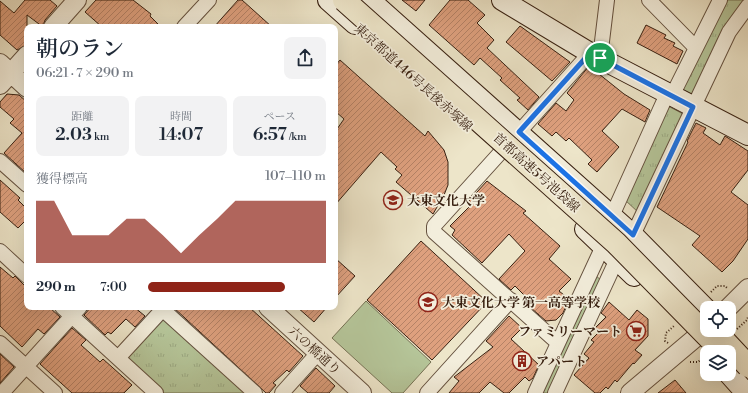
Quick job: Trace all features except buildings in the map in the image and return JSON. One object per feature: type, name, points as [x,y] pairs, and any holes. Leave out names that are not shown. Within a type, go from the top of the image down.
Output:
[{"type":"highway","name":"首都高速5号池袋線","points":[[344,0],[616,244],[716,345]]},
{"type":"highway","name":"首都高速5号池袋線","points":[[358,0],[620,235],[705,341],[748,366]]},
{"type":"main road","name":"東京都道446号長後赤塚線","points":[[328,0],[603,246],[705,341]]},
{"type":"main road","points":[[370,0],[633,235],[700,303]]},
{"type":"main road","points":[[502,0],[595,56],[748,135]]},
{"type":"main road","points":[[734,337],[748,352]]},
{"type":"main road","points":[[735,381],[746,393]]},
{"type":"street","points":[[187,24],[209,0]]},
{"type":"street","points":[[519,132],[595,56],[607,0]]},
{"type":"street","points":[[649,0],[695,47]]},
{"type":"street","points":[[612,216],[670,95],[720,0]]},
{"type":"street","points":[[55,24],[71,2]]},
{"type":"street","points":[[633,235],[729,32],[748,6]]},
{"type":"street","points":[[24,57],[4,74],[24,86]]},
{"type":"street","points":[[500,153],[434,226],[434,232],[558,343]]},
{"type":"street","points":[[0,161],[24,183]]},
{"type":"street","points":[[535,393],[603,246]]},
{"type":"street","points":[[0,251],[24,273]]},
{"type":"street","points":[[555,393],[617,260]]},
{"type":"street","points":[[735,301],[748,288]]},
{"type":"street","points":[[427,393],[511,300]]},
{"type":"street","points":[[2,393],[26,367],[71,310],[118,358],[156,393]]},
{"type":"street","points":[[118,358],[159,310]]},
{"type":"street","points":[[163,310],[255,393]]},
{"type":"street","name":"六の橋通り","points":[[271,310],[362,393]]},
{"type":"street","points":[[630,393],[705,341]]},
{"type":"street","points":[[0,343],[55,393]]},
{"type":"street","points":[[282,393],[318,353]]},
{"type":"path","points":[[717,286],[725,286]]},
{"type":"path","points":[[665,341],[666,333]]},
{"type":"green space","points":[[725,0],[748,0],[694,96],[680,88]]},
{"type":"green space","points":[[670,107],[683,114],[639,213],[624,199],[662,113]]},
{"type":"green space","points":[[594,274],[603,282],[551,393],[539,393]]},
{"type":"green space","points":[[366,301],[431,362],[403,393],[392,393],[332,338]]},
{"type":"green space","points":[[165,318],[247,393],[164,393],[128,360],[127,354],[158,319]]},
{"type":"place","name":"大東文化大学","points":[[393,200]]},
{"type":"place","name":"大東文化大学 第一高等学校","points":[[428,302]]},
{"type":"place","name":"ファミリーマート","points":[[636,331]]},
{"type":"place","name":"アパート","points":[[522,361]]},
{"type":"route","points":[[590,53],[600,58],[693,107],[633,235],[519,132],[590,53]]}]
